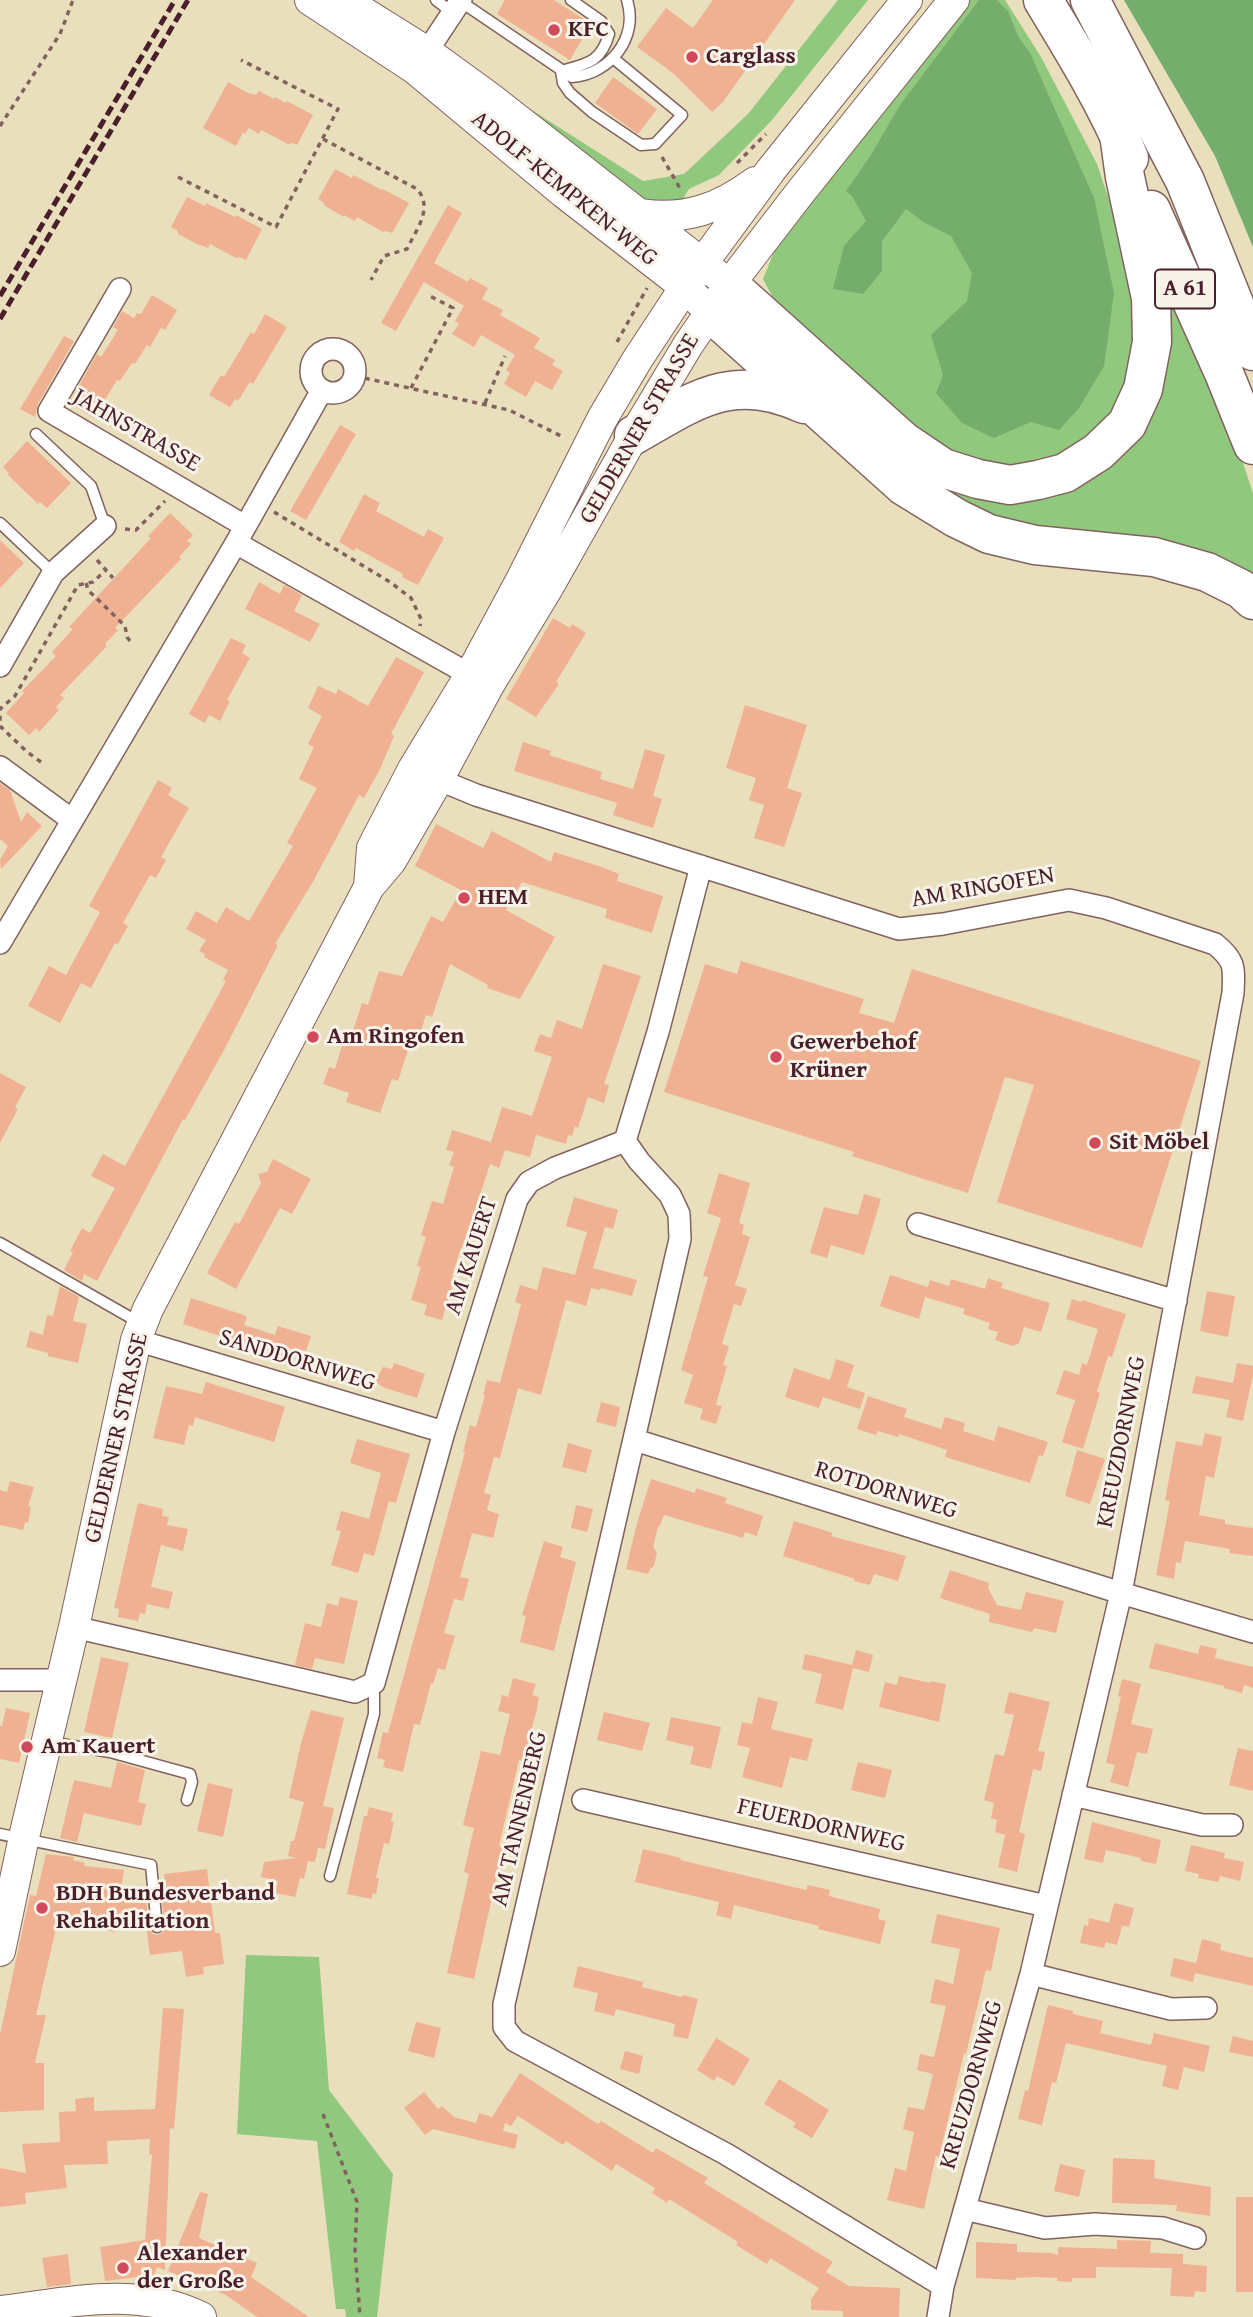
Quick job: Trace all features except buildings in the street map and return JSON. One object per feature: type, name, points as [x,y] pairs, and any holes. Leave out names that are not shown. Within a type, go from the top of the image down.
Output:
[{"type":"highway","name":"A 61","points":[[1043,0],[1071,45],[1119,134],[1253,445]]},
{"type":"highway","name":"A 61","points":[[1090,0],[1185,181],[1253,351]]},
{"type":"highway","points":[[707,287],[903,441],[943,468],[1010,485],[1065,473],[1098,452],[1127,424],[1143,389],[1152,342],[1152,298],[1125,177],[1119,134]]},
{"type":"highway","points":[[707,287],[819,411],[904,486],[956,518],[989,534],[1035,545],[1154,557],[1207,572],[1241,589],[1253,600]]},
{"type":"highway","points":[[634,435],[713,393],[735,389],[755,389],[793,398],[819,411]]},
{"type":"main road","name":"ADOLF-KEMPKEN-WEG","points":[[310,0],[421,61],[564,193],[707,287]]},
{"type":"main road","name":"ADOLF-KEMPKEN-WEG","points":[[342,0],[421,61],[641,214],[707,287]]},
{"type":"main road","name":"GELDERNER STRASSE","points":[[479,680],[549,586],[634,435],[707,287],[771,170],[907,0]]},
{"type":"main road","name":"GELDERNER STRASSE","points":[[0,1951],[12,1836],[47,1742],[139,1332],[369,887],[391,861],[426,775],[479,680],[522,578],[602,419],[707,287],[799,194],[954,0]]},
{"type":"main road","points":[[641,214],[660,217],[690,215],[734,197],[771,170]]},
{"type":"main road","points":[[0,2311],[33,2312],[91,2300],[134,2298],[179,2306],[201,2317]]},
{"type":"street","points":[[421,61],[458,5]]},
{"type":"street","name":"JAHNSTRASSE","points":[[120,289],[49,411],[178,487],[241,535],[416,645],[479,680]]},
{"type":"street","points":[[338,349],[349,355],[355,365],[355,376],[342,391],[335,393],[322,390],[312,373],[314,359],[325,351],[338,349]]},
{"type":"street","points":[[0,943],[241,535],[322,390]]},
{"type":"street","points":[[2,657],[53,573],[105,526]]},
{"type":"street","points":[[0,767],[72,820]]},
{"type":"street","name":"AM RINGOFEN","points":[[426,775],[476,795],[900,929],[943,924],[1069,900],[1106,908],[1215,944],[1228,955],[1234,965]]},
{"type":"street","points":[[625,1140],[658,1032],[702,866]]},
{"type":"street","name":"KREUZDORNWEG","points":[[939,2317],[943,2286],[1031,1975],[1045,1906],[1121,1593],[1233,993],[1234,965]]},
{"type":"street","name":"AM KAUERT","points":[[374,1683],[444,1432],[517,1199],[529,1182],[555,1168],[625,1140]]},
{"type":"street","name":"AM TANNENBERG","points":[[625,1140],[639,1161],[670,1195],[679,1214],[680,1239],[504,2004],[504,2027],[515,2041],[726,2154],[943,2286]]},
{"type":"street","points":[[918,1224],[1176,1301]]},
{"type":"street","name":"SANDDORNWEG","points":[[139,1332],[444,1432]]},
{"type":"street","name":"ROTDORNWEG","points":[[635,1440],[1121,1593]]},
{"type":"street","points":[[1121,1593],[1253,1632]]},
{"type":"street","points":[[74,1627],[355,1692],[374,1683]]},
{"type":"street","points":[[0,1680],[61,1680]]},
{"type":"street","points":[[1073,1795],[1202,1825],[1232,1825]]},
{"type":"street","name":"FEUERDORNWEG","points":[[583,1800],[1045,1906]]},
{"type":"street","points":[[1031,1975],[1171,2009],[1206,2008]]},
{"type":"street","name":"KREUZDORNWEG","points":[[965,2209],[1045,2228],[1095,2224],[1163,2228],[1195,2238]]},
{"type":"lane","points":[[436,0],[458,5],[572,77],[586,75],[607,65],[613,58],[630,28],[627,0]]},
{"type":"lane","points":[[561,71],[593,62],[609,34],[601,21],[570,0]]},
{"type":"lane","points":[[561,71],[563,83],[569,93],[593,112],[641,145],[655,144],[682,115],[613,58]]},
{"type":"lane","points":[[36,434],[91,486],[105,526]]},
{"type":"lane","points":[[0,523],[53,573]]},
{"type":"lane","points":[[0,1243],[139,1332]]},
{"type":"lane","name":"AM KAUERT","points":[[330,1876],[374,1714],[374,1683]]},
{"type":"lane","points":[[47,1742],[110,1752],[190,1774],[192,1782],[187,1800]]},
{"type":"lane","points":[[12,1836],[151,1865],[157,1927]]},
{"type":"path","points":[[0,126],[60,34],[74,0]]},
{"type":"path","points":[[178,177],[276,227],[338,109],[241,60]]},
{"type":"path","points":[[322,139],[417,189],[423,195],[426,211],[407,249],[384,256],[371,280]]},
{"type":"path","points":[[655,144],[682,191]]},
{"type":"path","points":[[411,388],[453,308],[428,295]]},
{"type":"path","points":[[485,404],[505,356]]},
{"type":"path","points":[[355,376],[509,410],[564,437]]},
{"type":"path","points":[[105,526],[135,530],[178,487]]},
{"type":"path","points":[[258,503],[390,582],[411,598],[421,619],[416,645]]},
{"type":"path","points":[[41,762],[0,726],[0,709],[15,695],[78,585],[93,582],[106,570]]},
{"type":"path","points":[[86,583],[88,590],[125,626],[130,642]]},
{"type":"path","points":[[323,2114],[357,2202],[355,2250],[359,2317]]},
{"type":"green space","points":[[838,0],[868,0],[772,120],[719,175],[689,189],[683,199],[683,205],[641,203],[458,63],[643,181],[684,174],[748,114]]},
{"type":"green space","points":[[969,0],[1005,0],[1041,57],[1097,164],[1134,274],[1135,364],[1113,418],[1070,453],[996,470],[940,453],[908,419],[777,305],[763,279],[783,230]]},
{"type":"green space","points":[[979,0],[997,0],[1008,11],[1018,36],[1030,53],[1094,198],[1114,293],[1104,366],[1079,408],[1059,430],[1031,422],[994,438],[962,423],[936,393],[943,375],[931,335],[967,301],[972,273],[951,236],[925,223],[906,209],[882,241],[882,271],[863,294],[833,289],[844,246],[866,221],[852,196],[846,191],[900,105]]},
{"type":"green space","points":[[1124,0],[1253,0],[1253,247],[1215,156]]},
{"type":"green space","points":[[1144,230],[1236,442],[1253,493],[1253,588],[965,517],[879,443],[1005,496],[1137,422]]},
{"type":"green space","points":[[246,1955],[319,1957],[329,2090],[393,2174],[377,2317],[346,2317],[345,2309],[336,2309],[317,2141],[237,2134]]},
{"type":"railway","points":[[0,296],[175,0]]},
{"type":"railway","points":[[0,319],[188,0]]},
{"type":"place","name":"KFC","points":[[554,30]]},
{"type":"place","name":"Carglass","points":[[692,57]]},
{"type":"place","name":"HEM","points":[[464,898]]},
{"type":"place","name":"Am Ringofen","points":[[313,1037]]},
{"type":"place","name":"Gewerbehof Krüner","points":[[776,1057]]},
{"type":"place","name":"Sit Möbel","points":[[1095,1143]]},
{"type":"place","name":"Am Kauert","points":[[27,1747]]},
{"type":"place","name":"BDH Bundesverband Rehabilitation","points":[[42,1908]]},
{"type":"place","name":"Alexander der Große","points":[[123,2268]]}]
